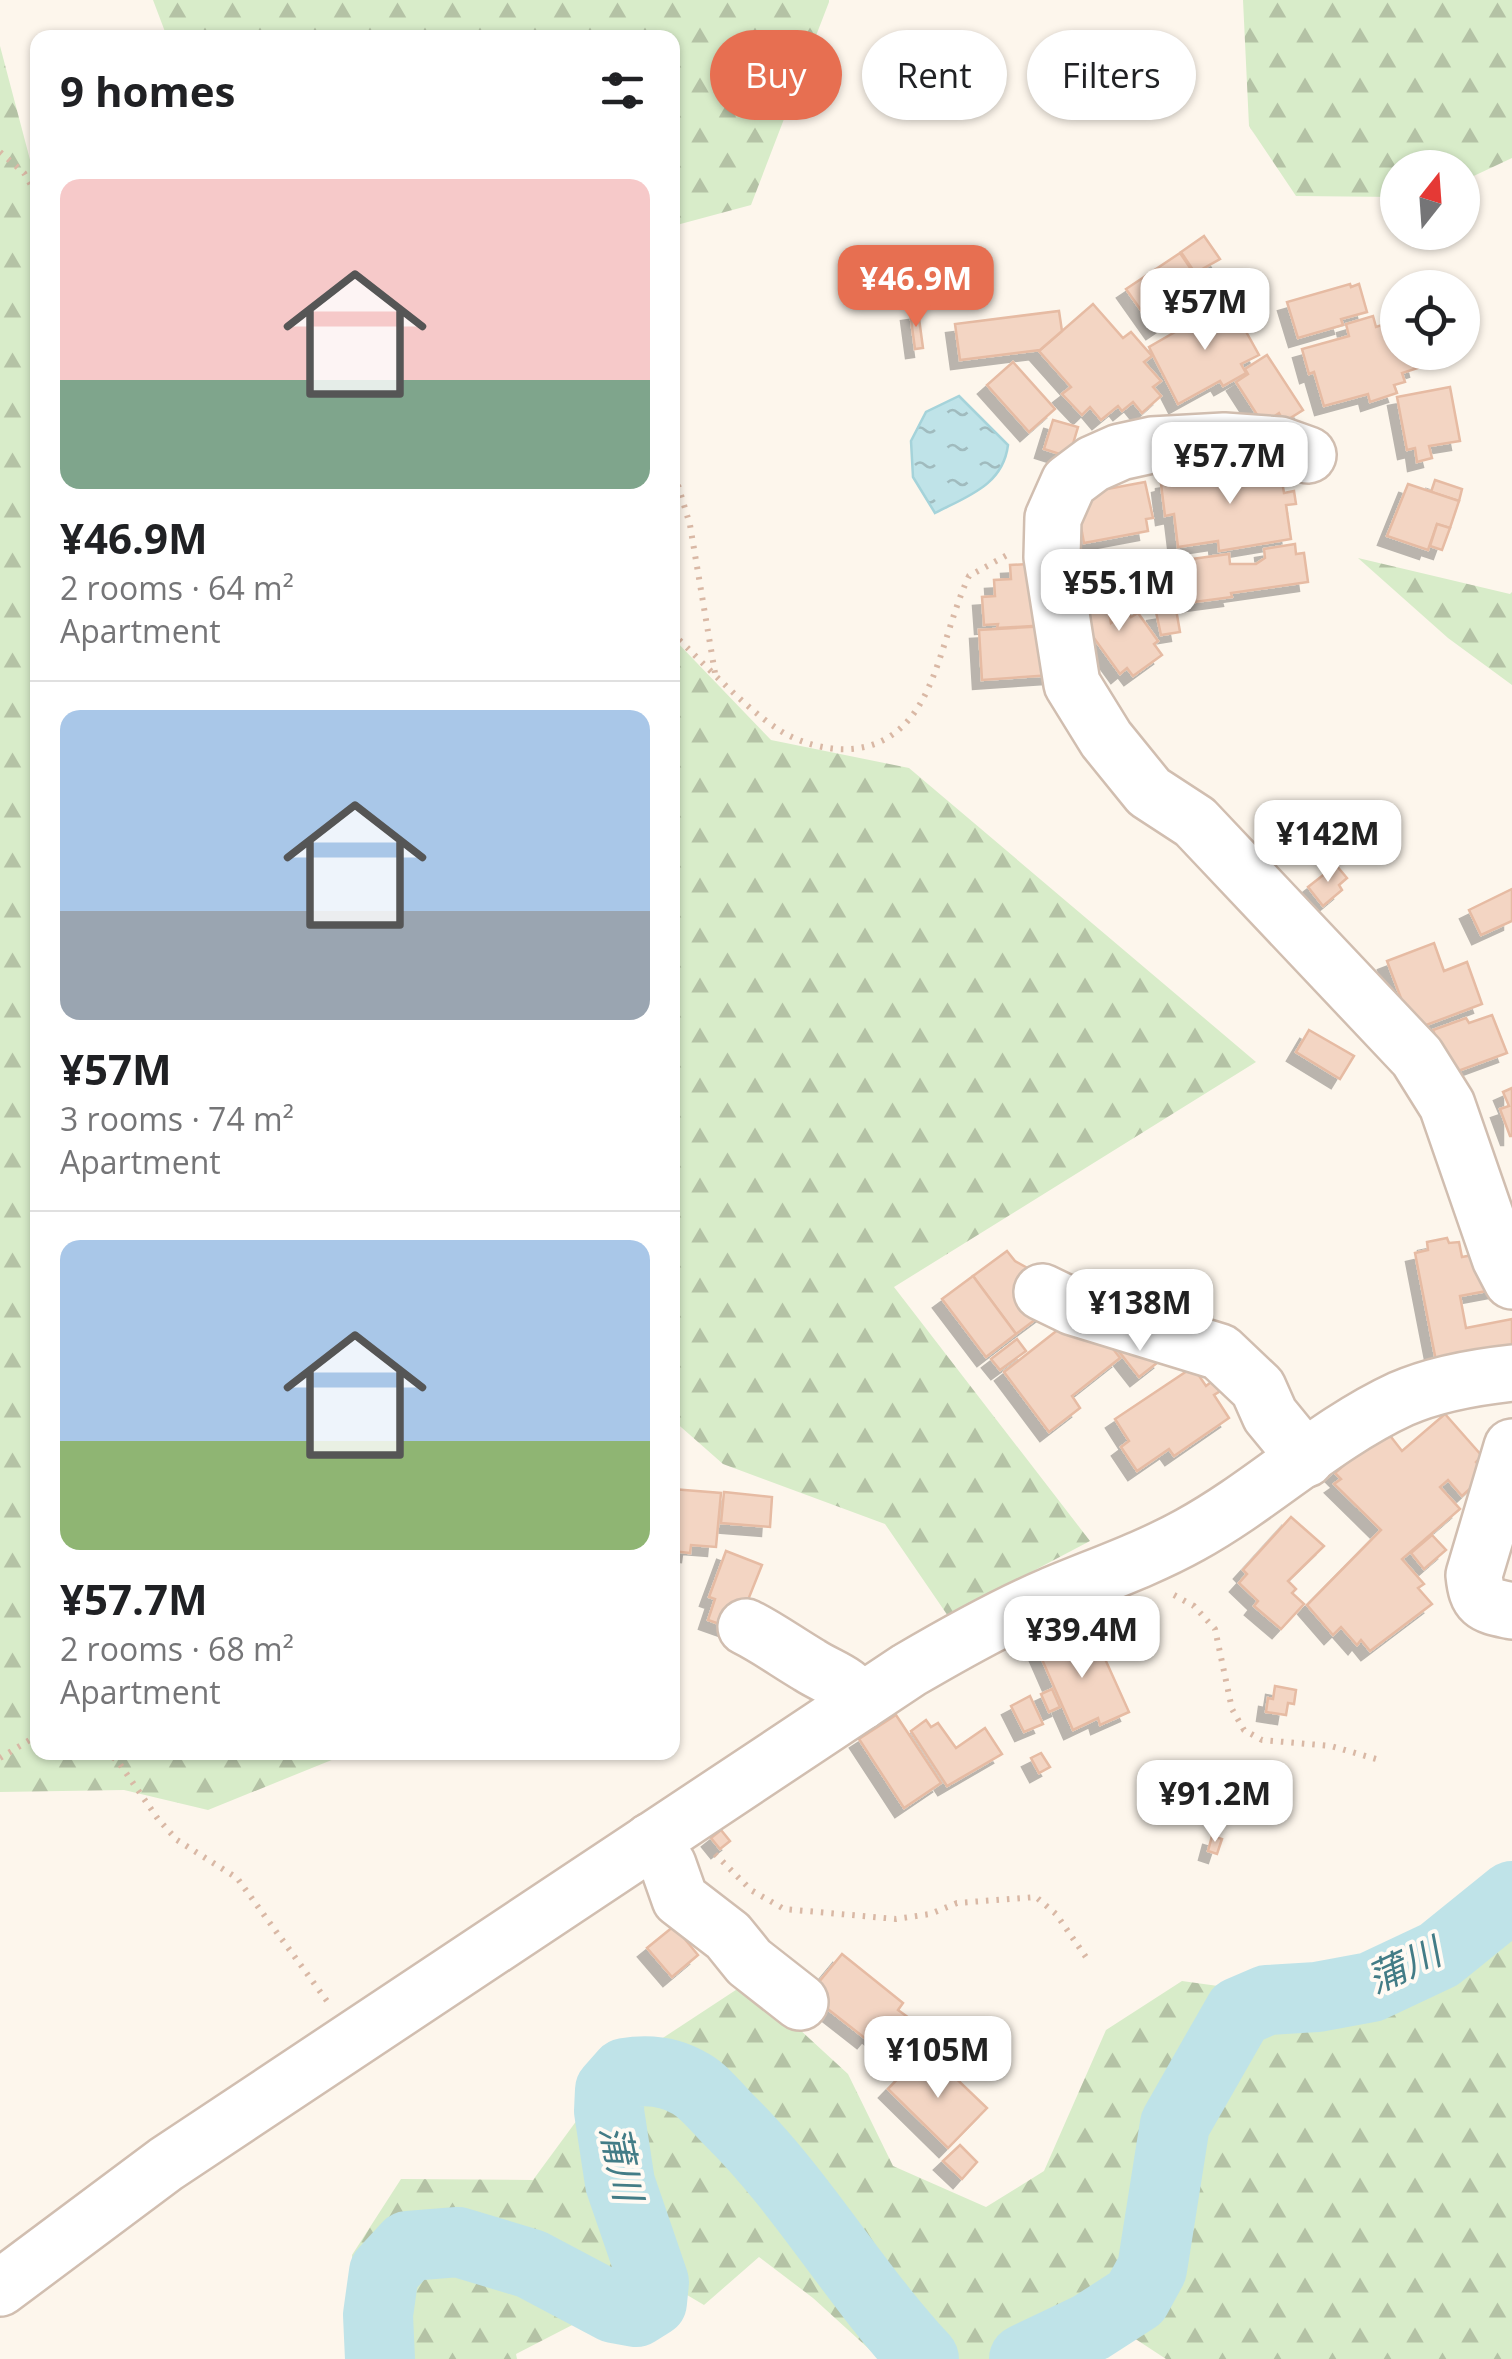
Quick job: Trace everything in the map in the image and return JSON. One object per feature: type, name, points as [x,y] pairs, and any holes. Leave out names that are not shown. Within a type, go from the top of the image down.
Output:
[{"type":"street","points":[[1308,455],[1280,445],[1224,441],[1152,445],[1092,464],[1069,482],[1053,518],[1052,557],[1072,684],[1097,726],[1149,792],[1196,822],[1417,1057],[1448,1105],[1500,1258],[1512,1281]]},
{"type":"street","points":[[1042,1292],[1072,1307],[1220,1352],[1258,1388],[1270,1414],[1306,1460]]},
{"type":"street","points":[[0,2288],[166,2164],[861,1702],[985,1626],[1190,1536],[1366,1418],[1404,1398],[1452,1383],[1512,1373]]},
{"type":"street","points":[[1512,1447],[1474,1575],[1476,1593],[1486,1606],[1512,1611]]},
{"type":"street","points":[[746,1626],[780,1644],[809,1666],[850,1685],[861,1702]]},
{"type":"street","points":[[668,1830],[668,1865],[680,1899],[728,1936],[748,1962],[800,2002]]},
{"type":"path","points":[[0,152],[30,183]]},
{"type":"path","points":[[680,492],[690,525],[715,674]]},
{"type":"path","points":[[680,641],[744,702],[792,738],[850,749],[876,746],[898,734],[923,700],[968,576],[1000,557],[1053,538]]},
{"type":"path","points":[[1170,1593],[1194,1606],[1215,1629],[1232,1709],[1244,1730],[1262,1740],[1331,1746],[1383,1761]]},
{"type":"path","points":[[0,1758],[30,1741]]},
{"type":"path","points":[[117,1760],[177,1840],[237,1878],[354,2039]]},
{"type":"path","points":[[668,1830],[706,1845],[751,1890],[784,1909],[896,1919],[930,1914],[957,1902],[1036,1898],[1056,1914],[1088,1960]]},
{"type":"green space","points":[[153,0],[829,0],[818,30],[710,30],[710,120],[784,120],[751,205],[680,224],[680,30],[164,30]]},
{"type":"green space","points":[[1243,0],[1512,0],[1512,158],[1480,173],[1480,150],[1380,150],[1380,197],[1296,196],[1249,126]]},
{"type":"green space","points":[[0,46],[30,160],[30,1760],[332,1760],[208,1810],[124,1790],[0,1792]]},
{"type":"green space","points":[[1358,558],[1512,592],[1512,685],[1448,638]]},
{"type":"green space","points":[[680,645],[771,740],[909,768],[1256,1062],[894,1287],[1090,1541],[948,1616],[885,1524],[723,1464],[680,1426]]},
{"type":"green space","points":[[1512,1881],[1512,2359],[1166,2359],[1134,2338],[1075,2359],[880,2359],[813,2298],[759,2257],[704,2305],[655,2276],[516,2354],[517,2359],[361,2359],[352,2255],[401,2179],[533,2180],[580,2116],[643,2051],[748,1982],[848,2074],[893,2166],[986,2207],[1044,2171],[1106,2030],[1182,1981],[1304,1998],[1408,1936]]},
{"type":"water","points":[[959,396],[1008,445],[1005,459],[991,480],[935,513],[913,477],[911,441],[926,412]]},
{"type":"building","points":[[1204,236],[1220,259],[1195,273],[1181,252]]},
{"type":"building","points":[[1180,253],[1195,275],[1200,272],[1210,286],[1201,292],[1204,297],[1155,330],[1126,289]]},
{"type":"building","points":[[1359,284],[1367,312],[1341,319],[1343,325],[1298,338],[1287,302]]},
{"type":"building","points":[[1229,301],[1259,355],[1241,364],[1246,373],[1223,386],[1220,381],[1178,404],[1149,347]]},
{"type":"building","points":[[1093,304],[1123,338],[1131,332],[1152,356],[1144,362],[1161,381],[1153,387],[1161,396],[1142,413],[1133,402],[1122,411],[1118,406],[1101,420],[1090,407],[1082,415],[1062,394],[1071,387],[1039,351]]},
{"type":"building","points":[[918,311],[923,348],[915,349],[910,312]]},
{"type":"building","points":[[1059,311],[1062,331],[1040,350],[960,360],[955,324]]},
{"type":"building","points":[[1373,316],[1376,327],[1380,326],[1380,370],[1412,370],[1402,373],[1405,382],[1394,385],[1397,393],[1370,402],[1368,394],[1324,406],[1302,349],[1349,336],[1346,324]]},
{"type":"building","points":[[1267,355],[1303,410],[1284,422],[1279,413],[1263,424],[1236,382],[1248,374],[1245,369]]},
{"type":"building","points":[[1013,362],[1055,409],[1029,432],[987,385]]},
{"type":"building","points":[[1450,387],[1460,441],[1429,446],[1432,458],[1417,462],[1415,448],[1407,450],[1397,397]]},
{"type":"building","points":[[1053,420],[1078,427],[1069,457],[1044,449]]},
{"type":"building","points":[[1279,463],[1284,493],[1294,491],[1296,504],[1286,505],[1291,539],[1219,551],[1218,541],[1178,547],[1174,514],[1165,516],[1161,484],[1165,480]]},
{"type":"building","points":[[1435,480],[1462,489],[1459,501],[1431,492]]},
{"type":"building","points":[[1145,482],[1153,518],[1146,519],[1148,531],[1084,543],[1075,495]]},
{"type":"building","points":[[1408,484],[1459,501],[1450,528],[1437,524],[1428,550],[1387,536]]},
{"type":"building","points":[[1437,524],[1450,528],[1442,550],[1430,546]]},
{"type":"building","points":[[1295,544],[1296,554],[1304,553],[1308,582],[1179,604],[1178,596],[1166,597],[1162,563],[1229,554],[1230,564],[1256,564],[1265,558],[1264,549]]},
{"type":"building","points":[[1044,563],[1049,625],[984,625],[982,597],[995,596],[994,580],[1011,579],[1010,565]]},
{"type":"building","points":[[1103,587],[1111,623],[1127,611],[1131,617],[1138,613],[1158,641],[1154,644],[1162,655],[1133,676],[1127,668],[1120,674],[1091,634],[1078,592]]},
{"type":"building","points":[[1176,609],[1180,632],[1161,635],[1156,612]]},
{"type":"building","points":[[1048,626],[1052,675],[982,680],[979,630]]},
{"type":"building","points":[[1336,865],[1347,878],[1339,885],[1342,890],[1323,906],[1308,887]]},
{"type":"building","points":[[1512,889],[1512,921],[1481,935],[1469,910]]},
{"type":"building","points":[[1434,943],[1444,971],[1467,962],[1482,1004],[1413,1030],[1387,961]]},
{"type":"building","points":[[1492,1015],[1507,1053],[1450,1074],[1433,1030],[1466,1018],[1469,1023]]},
{"type":"building","points":[[1309,1030],[1354,1056],[1340,1079],[1296,1052]]},
{"type":"building","points":[[1512,1088],[1510,1136],[1500,1109],[1509,1106],[1503,1092]]},
{"type":"building","points":[[1447,1238],[1449,1243],[1459,1242],[1462,1257],[1478,1254],[1497,1289],[1460,1296],[1466,1328],[1512,1319],[1512,1346],[1436,1361],[1415,1253],[1428,1250],[1427,1242]]},
{"type":"building","points":[[1007,1251],[1015,1261],[1033,1271],[1048,1310],[1016,1334],[973,1276]]},
{"type":"building","points":[[973,1276],[1016,1334],[986,1357],[942,1299]]},
{"type":"building","points":[[1078,1314],[1091,1320],[1120,1358],[1072,1396],[1080,1408],[1049,1432],[1004,1372]]},
{"type":"building","points":[[1141,1332],[1162,1359],[1139,1377],[1117,1349]]},
{"type":"building","points":[[1017,1339],[1026,1351],[1000,1370],[991,1359]]},
{"type":"building","points":[[1193,1367],[1206,1386],[1215,1379],[1222,1390],[1214,1395],[1229,1418],[1174,1456],[1169,1449],[1137,1471],[1121,1447],[1129,1441],[1115,1419]]},
{"type":"building","points":[[1445,1414],[1482,1456],[1476,1462],[1486,1474],[1462,1496],[1448,1480],[1440,1487],[1460,1509],[1402,1559],[1424,1584],[1418,1588],[1432,1604],[1370,1651],[1361,1640],[1357,1645],[1341,1627],[1333,1635],[1307,1605],[1381,1530],[1334,1484],[1341,1479],[1335,1473],[1371,1441],[1374,1445],[1388,1433],[1402,1451]]},
{"type":"building","points":[[680,1490],[721,1493],[716,1547],[691,1545],[690,1553],[680,1552]]},
{"type":"building","points":[[724,1492],[772,1497],[770,1527],[721,1523]]},
{"type":"building","points":[[1291,1517],[1324,1546],[1288,1581],[1296,1589],[1292,1593],[1304,1604],[1281,1629],[1254,1606],[1258,1601],[1239,1583],[1247,1574],[1243,1570]]},
{"type":"building","points":[[1432,1535],[1446,1550],[1424,1569],[1411,1553]]},
{"type":"building","points":[[726,1551],[762,1565],[742,1615],[728,1627],[708,1620],[715,1599],[709,1597]]},
{"type":"building","points":[[1087,1614],[1098,1639],[1088,1644],[1077,1619]]},
{"type":"building","points":[[1082,1628],[1093,1655],[1101,1650],[1129,1712],[1100,1725],[1098,1718],[1073,1730],[1037,1648]]},
{"type":"building","points":[[1275,1686],[1296,1690],[1294,1704],[1288,1703],[1286,1715],[1266,1712]]},
{"type":"building","points":[[1052,1689],[1060,1707],[1049,1712],[1041,1694]]},
{"type":"building","points":[[1030,1696],[1043,1724],[1024,1732],[1011,1706]]},
{"type":"building","points":[[896,1715],[941,1783],[904,1808],[859,1739]]},
{"type":"building","points":[[926,1720],[931,1727],[938,1723],[956,1748],[985,1728],[1002,1754],[947,1786],[911,1731]]},
{"type":"building","points":[[1041,1753],[1050,1767],[1039,1773],[1031,1758]]},
{"type":"building","points":[[721,1830],[730,1841],[720,1849],[711,1838]]},
{"type":"building","points":[[1212,1836],[1222,1839],[1217,1854],[1208,1851]]},
{"type":"building","points":[[674,1926],[698,1955],[672,1977],[647,1948]]},
{"type":"building","points":[[842,1954],[903,2003],[898,2010],[909,2018],[886,2046],[871,2033],[866,2039],[815,1999],[814,1988]]},
{"type":"building","points":[[918,2058],[933,2073],[941,2064],[987,2108],[948,2148],[888,2089]]},
{"type":"building","points":[[960,2145],[977,2162],[962,2179],[943,2161]]},
{"type":"waterway","name":"蒲川","points":[[1024,2359],[1091,2327],[1136,2298],[1152,2269],[1175,2124],[1239,2012],[1267,2000],[1317,1997],[1371,1987],[1439,1955],[1512,1896]]},
{"type":"waterway","name":"蒲川","points":[[380,2359],[378,2315],[384,2272],[408,2246],[458,2242],[531,2264],[614,2308],[636,2312],[652,2302],[654,2282],[620,2183],[609,2111],[610,2090],[625,2073],[642,2071],[683,2080],[711,2101],[781,2178],[924,2359]]}]
